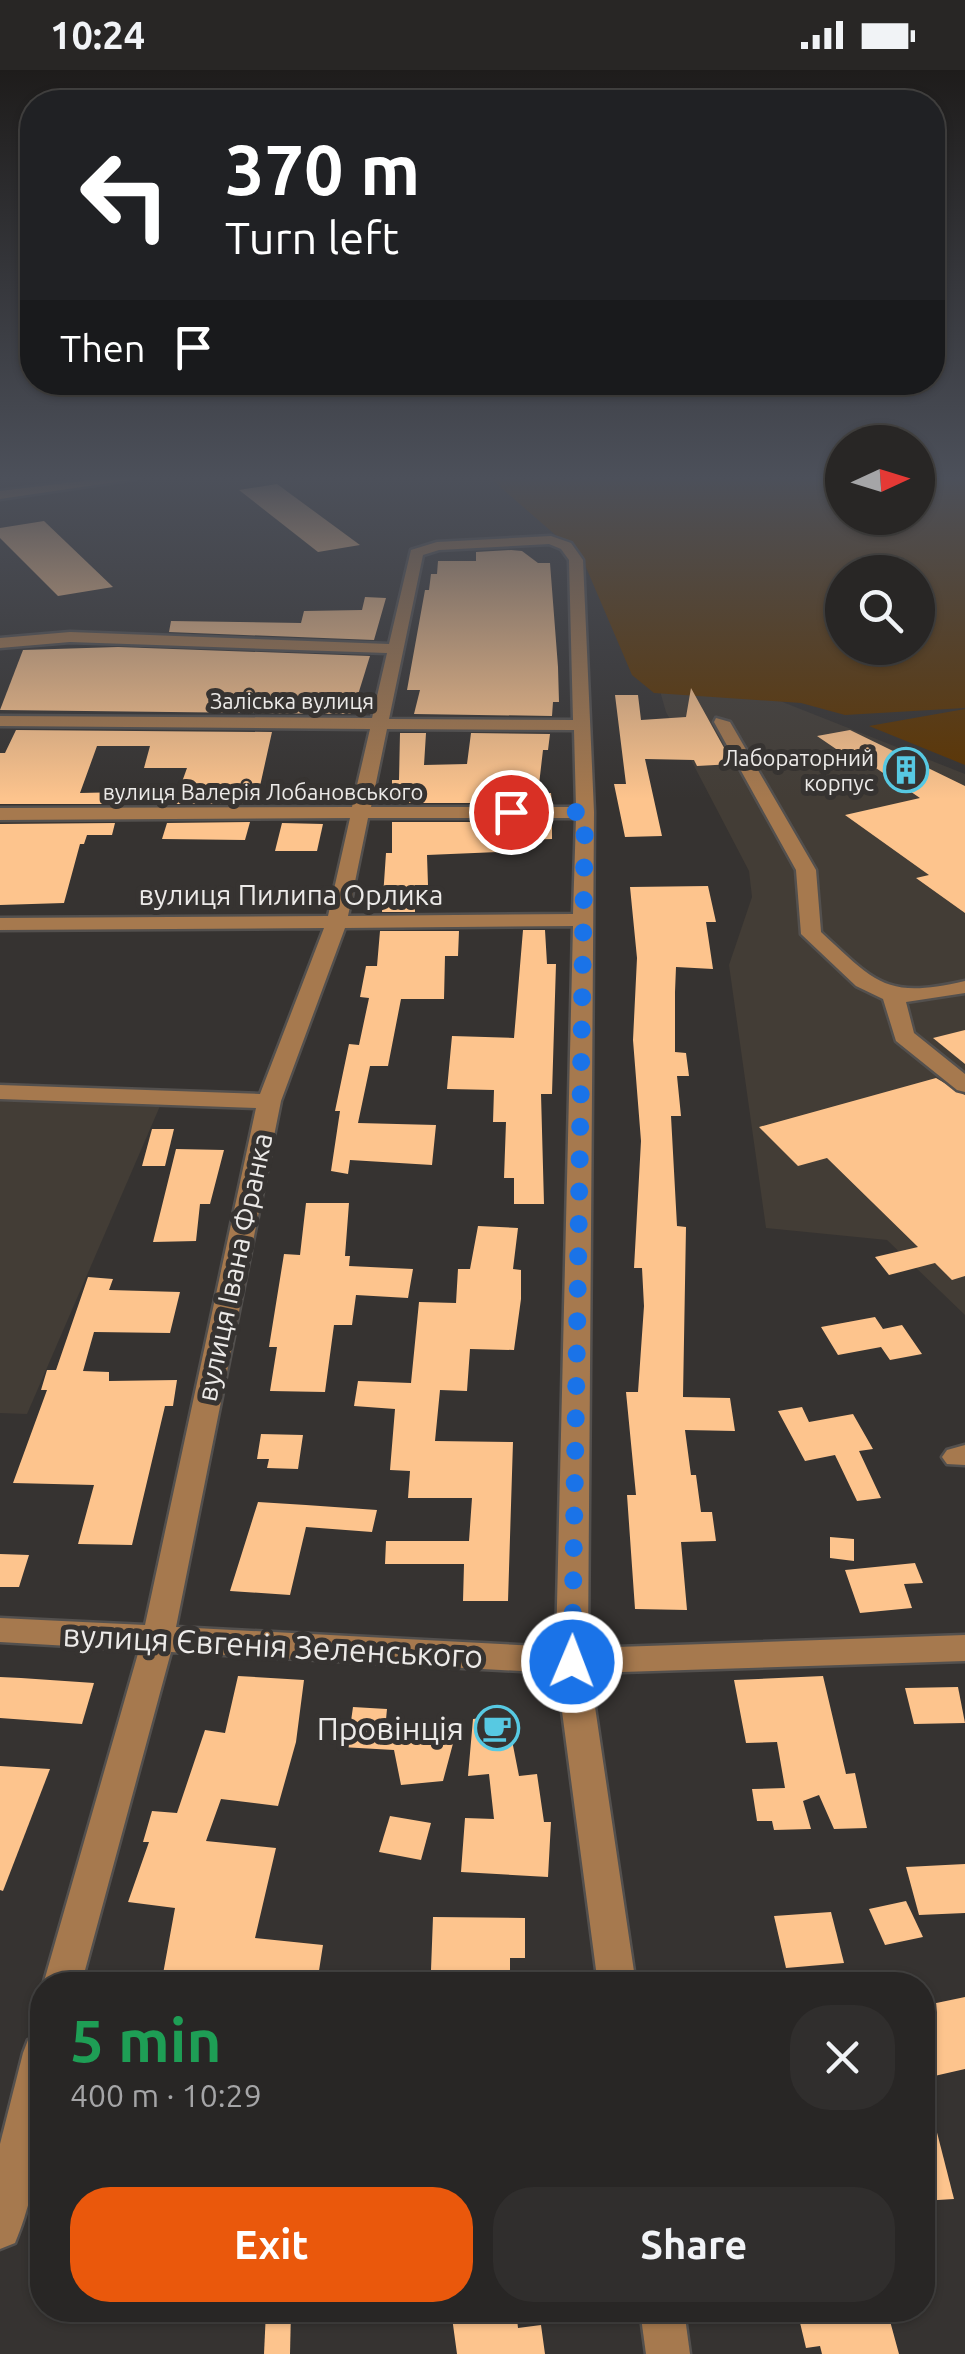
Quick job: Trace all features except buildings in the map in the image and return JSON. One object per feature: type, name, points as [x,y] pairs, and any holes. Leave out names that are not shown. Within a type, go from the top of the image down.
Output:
[{"type":"street","name":"вулиця Івана Франка","points":[[66,1972],[158,1639],[269,1101],[337,921],[408,586]]},
{"type":"street","name":"вулиця Івана Франка","points":[[577,586],[584,725]]},
{"type":"street","points":[[0,643],[70,636],[392,649]]},
{"type":"street","name":"Заліська вулиця","points":[[0,721],[584,725]]},
{"type":"street","points":[[722,722],[806,870],[811,934],[871,989],[894,998],[965,987]]},
{"type":"street","points":[[584,725],[572,1662],[615,1972]]},
{"type":"street","name":"вулиця Валерія Лобановського","points":[[0,814],[585,812]]},
{"type":"street","name":"вулиця Пилипа Орлика","points":[[0,924],[583,920]]},
{"type":"street","points":[[894,998],[904,1036],[965,1084]]},
{"type":"street","points":[[0,1092],[269,1101]]},
{"type":"street","name":"вулиця Євгенія Зеленського","points":[[0,1630],[572,1662],[965,1648]]},
{"type":"street","points":[[0,2228],[30,2104]]},
{"type":"street","points":[[664,2322],[668,2354]]},
{"type":"shaded area","points":[[594,586],[825,586],[825,665],[935,665],[935,586],[965,586],[965,708],[845,715],[801,703],[654,693],[632,675]]},
{"type":"shaded area","points":[[660,691],[780,701],[965,774],[965,1315],[887,1240],[766,1228],[729,965],[752,897],[749,871],[666,712]]},
{"type":"shaded area","points":[[965,709],[965,765],[869,726]]},
{"type":"shaded area","points":[[0,1101],[160,1106],[27,1414],[0,1413]]},
{"type":"place","name":"Лабораторний корпус","points":[[906,770]]},
{"type":"place","name":"Провінція","points":[[497,1728]]},
{"type":"route","points":[[511,812],[585,812],[572,1662]]}]
